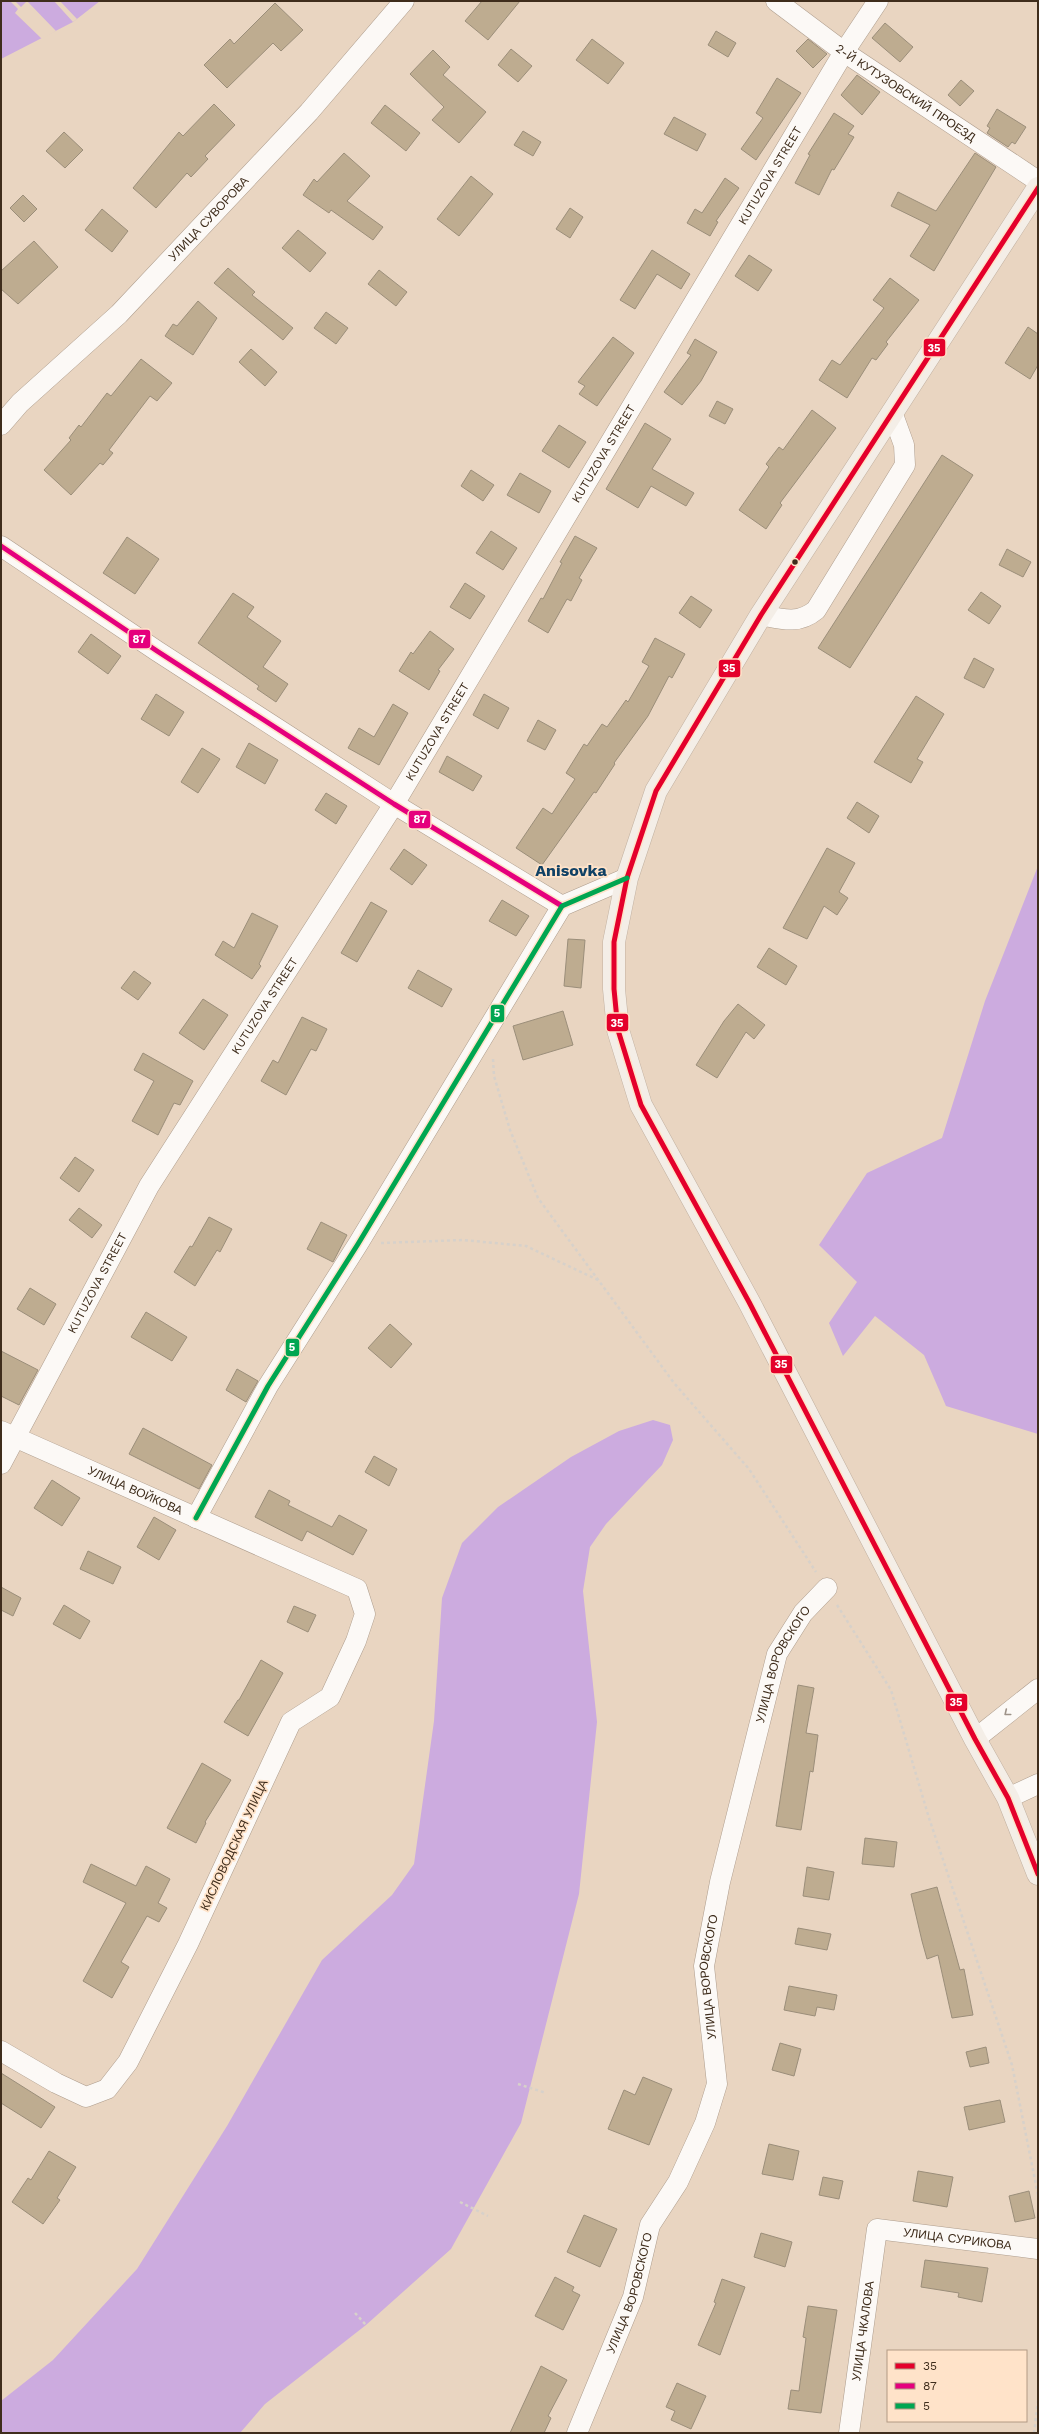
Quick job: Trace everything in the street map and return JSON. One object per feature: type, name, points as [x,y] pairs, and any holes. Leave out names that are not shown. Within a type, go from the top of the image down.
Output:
[{"type":"main road","points":[[1038,188],[761,615],[656,791],[626,878],[614,942],[614,988],[618,1030],[641,1105],[749,1302],[975,1739],[1008,1798],[1038,1874]]},
{"type":"street","name":"УЛИЦА СУВОРОВА","points":[[1,425],[20,403],[119,314],[309,112],[404,1]]},
{"type":"street","name":"2-Й КУТУЗОВСКИЙ ПРОЕЗД","points":[[776,1],[844,52],[1038,181]]},
{"type":"street","name":"KUTUZOVA STREET","points":[[1,1464],[8,1435],[149,1186],[394,804],[844,52],[878,1]]},
{"type":"street","points":[[761,615],[791,620],[802,618],[816,610],[905,465],[904,445],[892,412]]},
{"type":"street","points":[[1,546],[157,651],[394,804],[562,906]]},
{"type":"street","points":[[196,1518],[268,1386],[358,1244],[562,906],[626,878]]},
{"type":"street","name":"УЛИЦА ВОЙКОВА","points":[[8,1435],[357,1589]]},
{"type":"street","name":"УЛИЦА ВОРОВСКОГО","points":[[579,2433],[633,2297],[650,2225],[678,2182],[705,2124],[717,2084],[704,1966],[720,1882],[777,1654],[803,1613],[826,1588]]},
{"type":"street","name":"КИСЛОВОДСКАЯ УЛИЦА","points":[[1,2051],[56,2083],[86,2097],[107,2089],[128,2062],[188,1944],[290,1722],[330,1697],[356,1641],[365,1614],[357,1589]]},
{"type":"street","points":[[975,1739],[1038,1689]]},
{"type":"street","points":[[1008,1798],[1038,1784]]},
{"type":"street","name":"УЛИЦА СУРИКОВА","points":[[877,2229],[1038,2248]]},
{"type":"street","name":"УЛИЦА ЧКАЛОВА","points":[[849,2433],[877,2229]]},
{"type":"path","points":[[490,1025],[494,1076],[510,1130],[538,1198],[674,1383],[749,1469],[891,1690],[929,1818],[1012,2065],[1038,2196]]},
{"type":"path","points":[[358,1244],[463,1240],[526,1246],[598,1281]]},
{"type":"path","points":[[518,2084],[546,2093]]},
{"type":"path","points":[[460,2202],[488,2216]]},
{"type":"path","points":[[355,2313],[366,2325]]},
{"type":"path","points":[[1034,2433],[1038,2401]]},
{"type":"shaded area","points":[[1,1],[100,1],[73,22],[1,59]]},
{"type":"shaded area","points":[[1038,866],[1038,1434],[946,1406],[924,1355],[875,1316],[843,1356],[829,1323],[857,1282],[819,1245],[867,1173],[942,1138],[985,1001]]},
{"type":"shaded area","points":[[653,1420],[670,1425],[673,1440],[662,1465],[606,1524],[590,1547],[583,1591],[597,1722],[579,1894],[521,2123],[451,2249],[366,2325],[265,2404],[240,2433],[1,2433],[1,2401],[53,2360],[137,2269],[227,2126],[322,1960],[392,1895],[414,1864],[434,1721],[442,1598],[462,1543],[498,1507],[571,1457],[619,1431]]},
{"type":"pier","points":[[10,1],[15,1],[21,7],[27,1],[56,31],[42,39],[15,13],[18,9]]},
{"type":"pier","points":[[54,1],[60,1],[77,19],[73,22]]},
{"type":"building","points":[[482,1],[520,1],[488,40],[465,21]]},
{"type":"building","points":[[275,3],[303,30],[281,51],[273,43],[227,88],[204,65],[230,39],[234,44]]},
{"type":"building","points":[[885,23],[913,47],[900,62],[872,38]]},
{"type":"building","points":[[716,31],[736,43],[728,57],[708,45]]},
{"type":"building","points":[[592,39],[624,63],[608,84],[576,60]]},
{"type":"building","points":[[808,39],[827,54],[813,68],[796,51]]},
{"type":"building","points":[[511,49],[532,66],[518,82],[498,65]]},
{"type":"building","points":[[433,50],[450,67],[443,75],[486,112],[459,143],[432,120],[444,107],[410,74]]},
{"type":"building","points":[[857,75],[880,92],[862,115],[841,95]]},
{"type":"building","points":[[777,78],[801,93],[756,160],[741,149],[763,118],[756,113]]},
{"type":"building","points":[[961,80],[974,91],[960,106],[948,95]]},
{"type":"building","points":[[214,104],[235,125],[205,156],[208,159],[191,177],[187,173],[156,208],[133,188],[179,132],[183,136]]},
{"type":"building","points":[[385,105],[420,133],[406,151],[371,123]]},
{"type":"building","points":[[997,109],[1026,127],[1015,144],[1012,142],[1008,147],[987,133],[990,128],[987,126]]},
{"type":"building","points":[[834,113],[854,126],[848,134],[854,137],[834,170],[832,169],[819,195],[795,183],[810,155],[808,154]]},
{"type":"building","points":[[674,117],[706,134],[697,151],[664,134]]},
{"type":"building","points":[[523,131],[541,142],[533,156],[514,145]]},
{"type":"building","points":[[64,132],[83,150],[65,168],[46,151]]},
{"type":"building","points":[[344,153],[370,176],[347,201],[383,227],[373,240],[331,210],[329,213],[303,195],[314,179],[317,182]]},
{"type":"building","points":[[975,153],[996,167],[934,271],[910,256],[930,225],[891,206],[898,192],[936,211]]},
{"type":"building","points":[[471,176],[493,194],[459,236],[437,219]]},
{"type":"building","points":[[725,178],[739,188],[716,221],[718,222],[710,236],[687,223],[695,209],[702,213]]},
{"type":"building","points":[[23,195],[37,209],[24,222],[10,208]]},
{"type":"building","points":[[570,208],[583,217],[570,238],[556,229]]},
{"type":"building","points":[[102,209],[128,231],[112,252],[85,230]]},
{"type":"building","points":[[298,230],[326,253],[310,272],[282,248]]},
{"type":"building","points":[[34,241],[58,267],[18,304],[1,289],[1,271]]},
{"type":"building","points":[[652,250],[690,274],[681,289],[657,274],[635,309],[620,300]]},
{"type":"building","points":[[749,255],[772,270],[758,291],[735,276]]},
{"type":"building","points":[[228,268],[255,292],[252,295],[293,328],[283,340],[214,283]]},
{"type":"building","points":[[379,270],[407,292],[396,306],[368,284]]},
{"type":"building","points":[[890,278],[919,300],[886,342],[888,344],[876,360],[872,358],[847,398],[819,380],[832,360],[840,365],[884,308],[873,300]]},
{"type":"building","points":[[198,301],[217,318],[193,355],[165,336],[173,324],[177,326]]},
{"type":"building","points":[[326,312],[348,328],[336,344],[314,328]]},
{"type":"building","points":[[1028,327],[1038,334],[1038,365],[1030,379],[1005,363]]},
{"type":"building","points":[[613,337],[634,353],[597,406],[579,394],[585,386],[578,382]]},
{"type":"building","points":[[695,339],[717,352],[701,381],[682,405],[664,392],[691,355],[687,353]]},
{"type":"building","points":[[251,349],[277,372],[265,386],[239,362]]},
{"type":"building","points":[[141,359],[172,383],[157,401],[150,396],[109,450],[113,453],[103,465],[100,463],[71,495],[44,470],[71,440],[69,438],[79,425],[81,427],[107,393],[111,396]]},
{"type":"building","points":[[717,401],[733,409],[725,424],[709,416]]},
{"type":"building","points":[[812,410],[836,428],[780,503],[782,505],[766,529],[739,510],[769,467],[766,464],[779,447],[783,450]]},
{"type":"building","points":[[645,423],[671,439],[652,469],[694,493],[686,506],[651,486],[638,508],[606,489]]},
{"type":"building","points":[[559,425],[586,442],[569,468],[542,451]]},
{"type":"building","points":[[942,455],[973,475],[850,668],[818,648]]},
{"type":"building","points":[[471,470],[494,485],[483,501],[461,486]]},
{"type":"building","points":[[520,473],[551,491],[539,513],[507,495]]},
{"type":"building","points":[[491,531],[517,548],[503,570],[476,553]]},
{"type":"building","points":[[575,536],[597,548],[579,578],[582,580],[571,601],[567,599],[548,633],[528,621],[541,598],[543,599],[562,563],[560,562]]},
{"type":"building","points":[[127,537],[159,559],[135,594],[103,573]]},
{"type":"building","points":[[1007,549],[1031,562],[1023,577],[999,565]]},
{"type":"building","points":[[465,583],[485,596],[470,619],[450,607]]},
{"type":"building","points":[[981,592],[1001,606],[989,624],[968,610]]},
{"type":"building","points":[[233,593],[254,607],[247,617],[281,641],[263,667],[288,684],[276,702],[257,689],[259,686],[198,643]]},
{"type":"building","points":[[691,596],[712,610],[700,628],[679,613]]},
{"type":"building","points":[[430,631],[454,649],[438,670],[440,671],[429,690],[399,671],[411,652],[413,654]]},
{"type":"building","points":[[91,634],[121,656],[108,674],[78,652]]},
{"type":"building","points":[[655,638],[685,654],[672,678],[669,676],[648,716],[614,763],[615,764],[596,793],[594,792],[542,865],[516,848],[543,808],[552,814],[575,779],[566,773],[584,744],[587,746],[602,724],[607,727],[626,700],[628,702],[649,666],[642,662]]},
{"type":"building","points":[[974,658],[994,669],[984,688],[964,678]]},
{"type":"building","points":[[156,694],[184,712],[169,736],[141,719]]},
{"type":"building","points":[[484,694],[509,708],[498,729],[473,715]]},
{"type":"building","points":[[916,696],[944,714],[917,759],[923,762],[911,783],[874,762]]},
{"type":"building","points":[[393,704],[408,713],[379,765],[348,748],[359,728],[374,737]]},
{"type":"building","points":[[538,720],[556,730],[545,750],[527,741]]},
{"type":"building","points":[[249,743],[278,760],[265,784],[236,767]]},
{"type":"building","points":[[202,748],[220,759],[198,793],[181,782]]},
{"type":"building","points":[[447,756],[482,776],[473,791],[439,772]]},
{"type":"building","points":[[326,793],[347,806],[336,824],[315,810]]},
{"type":"building","points":[[857,802],[879,816],[869,833],[847,818]]},
{"type":"building","points":[[827,848],[855,863],[839,892],[848,898],[837,915],[824,906],[807,939],[783,928]]},
{"type":"building","points":[[404,849],[427,865],[412,885],[390,869]]},
{"type":"building","points":[[502,900],[529,916],[516,936],[489,921]]},
{"type":"building","points":[[371,902],[387,911],[357,962],[341,953]]},
{"type":"building","points":[[252,913],[278,926],[259,964],[261,966],[252,979],[215,955],[223,941],[234,948]]},
{"type":"building","points":[[568,939],[585,940],[581,988],[564,986]]},
{"type":"building","points":[[769,948],[797,966],[786,985],[757,967]]},
{"type":"building","points":[[418,970],[452,989],[442,1007],[408,988]]},
{"type":"building","points":[[134,971],[151,983],[138,1000],[121,988]]},
{"type":"building","points":[[203,999],[228,1015],[204,1050],[179,1033]]},
{"type":"building","points":[[738,1004],[765,1025],[754,1039],[746,1032],[717,1078],[696,1065],[724,1021]]},
{"type":"building","points":[[563,1011],[573,1045],[523,1060],[513,1026]]},
{"type":"building","points":[[302,1017],[327,1029],[316,1051],[311,1049],[286,1095],[261,1081],[273,1060],[278,1063]]},
{"type":"building","points":[[143,1053],[193,1081],[180,1105],[174,1103],[158,1135],[132,1121],[154,1081],[134,1070]]},
{"type":"building","points":[[75,1157],[94,1170],[79,1192],[60,1178]]},
{"type":"building","points":[[79,1208],[102,1225],[92,1238],[69,1220]]},
{"type":"building","points":[[209,1217],[232,1229],[220,1252],[217,1250],[195,1286],[174,1272],[190,1246],[192,1247]]},
{"type":"building","points":[[321,1222],[347,1235],[333,1262],[307,1249]]},
{"type":"building","points":[[30,1288],[56,1304],[44,1325],[17,1309]]},
{"type":"building","points":[[146,1312],[187,1337],[172,1361],[131,1337]]},
{"type":"building","points":[[390,1324],[412,1344],[391,1368],[368,1348]]},
{"type":"building","points":[[1,1351],[38,1370],[19,1405],[1,1396]]},
{"type":"building","points":[[237,1369],[258,1381],[246,1402],[226,1390]]},
{"type":"building","points":[[143,1428],[212,1465],[199,1489],[129,1454]]},
{"type":"building","points":[[374,1456],[397,1469],[389,1486],[365,1472]]},
{"type":"building","points":[[52,1480],[80,1498],[62,1526],[34,1508]]},
{"type":"building","points":[[269,1490],[290,1501],[288,1505],[332,1527],[339,1515],[367,1530],[353,1555],[307,1531],[302,1541],[255,1517]]},
{"type":"building","points":[[154,1517],[176,1530],[159,1560],[137,1547]]},
{"type":"building","points":[[88,1551],[121,1567],[113,1584],[80,1569]]},
{"type":"building","points":[[1,1587],[21,1598],[13,1616],[1,1610]]},
{"type":"building","points":[[64,1605],[90,1621],[80,1639],[53,1624]]},
{"type":"building","points":[[294,1606],[316,1615],[308,1632],[287,1622]]},
{"type":"building","points":[[261,1660],[283,1673],[248,1736],[224,1722],[239,1700]]},
{"type":"building","points":[[798,1685],[814,1688],[806,1733],[818,1735],[813,1772],[810,1771],[801,1830],[776,1826]]},
{"type":"building","points":[[202,1763],[231,1780],[205,1822],[206,1823],[196,1843],[167,1828]]},
{"type":"building","points":[[865,1838],[897,1842],[894,1867],[862,1864]]},
{"type":"building","points":[[91,1864],[136,1886],[146,1866],[170,1879],[158,1903],[167,1908],[159,1922],[147,1916],[121,1962],[129,1967],[112,1998],[83,1981],[126,1903],[83,1882]]},
{"type":"building","points":[[807,1867],[834,1872],[829,1900],[803,1896]]},
{"type":"building","points":[[937,1887],[960,1970],[964,1969],[973,2015],[952,2018],[938,1955],[927,1959],[911,1894]]},
{"type":"building","points":[[798,1928],[831,1934],[827,1950],[795,1944]]},
{"type":"building","points":[[789,1986],[837,1995],[834,2010],[817,2007],[815,2016],[784,2010]]},
{"type":"building","points":[[780,2043],[801,2049],[794,2076],[772,2070]]},
{"type":"building","points":[[986,2047],[989,2063],[970,2067],[966,2052]]},
{"type":"building","points":[[1,2073],[55,2107],[41,2128],[1,2103]]},
{"type":"building","points":[[643,2077],[672,2089],[649,2145],[608,2129],[624,2090],[635,2095]]},
{"type":"building","points":[[1000,2100],[1005,2122],[969,2130],[964,2107]]},
{"type":"building","points":[[769,2144],[799,2151],[793,2180],[762,2174]]},
{"type":"building","points":[[49,2151],[76,2167],[57,2198],[60,2200],[43,2224],[12,2202],[28,2178],[31,2180]]},
{"type":"building","points":[[918,2171],[953,2177],[947,2207],[913,2201]]},
{"type":"building","points":[[823,2177],[843,2181],[839,2199],[819,2195]]},
{"type":"building","points":[[1029,2191],[1035,2218],[1015,2222],[1009,2196]]},
{"type":"building","points":[[584,2215],[617,2229],[600,2267],[567,2252]]},
{"type":"building","points":[[761,2233],[792,2242],[785,2267],[754,2257]]},
{"type":"building","points":[[925,2260],[988,2268],[982,2302],[958,2297],[959,2293],[921,2287]]},
{"type":"building","points":[[555,2277],[574,2287],[572,2291],[580,2295],[563,2330],[535,2316]]},
{"type":"building","points":[[722,2279],[745,2287],[720,2355],[698,2345],[716,2303],[714,2302]]},
{"type":"building","points":[[808,2306],[837,2310],[821,2413],[788,2409],[791,2390],[799,2391],[806,2338],[803,2337]]},
{"type":"building","points":[[541,2366],[567,2380],[548,2416],[551,2418],[544,2433],[510,2433]]},
{"type":"building","points":[[677,2383],[706,2396],[691,2429],[671,2420],[675,2411],[666,2407]]},
{"type":"transit line","name":"35","points":[[1038,188],[761,615],[656,791],[627,878],[614,942],[614,989],[618,1030],[641,1105],[749,1302],[975,1739],[1008,1798],[1038,1874]]},
{"type":"transit line","name":"87","points":[[1,546],[157,651],[394,804],[562,906]]},
{"type":"transit line","name":"5","points":[[196,1518],[268,1386],[358,1244],[562,906],[627,878]]},
{"type":"district","name":"Anisovka","points":[[571,870]]}]
